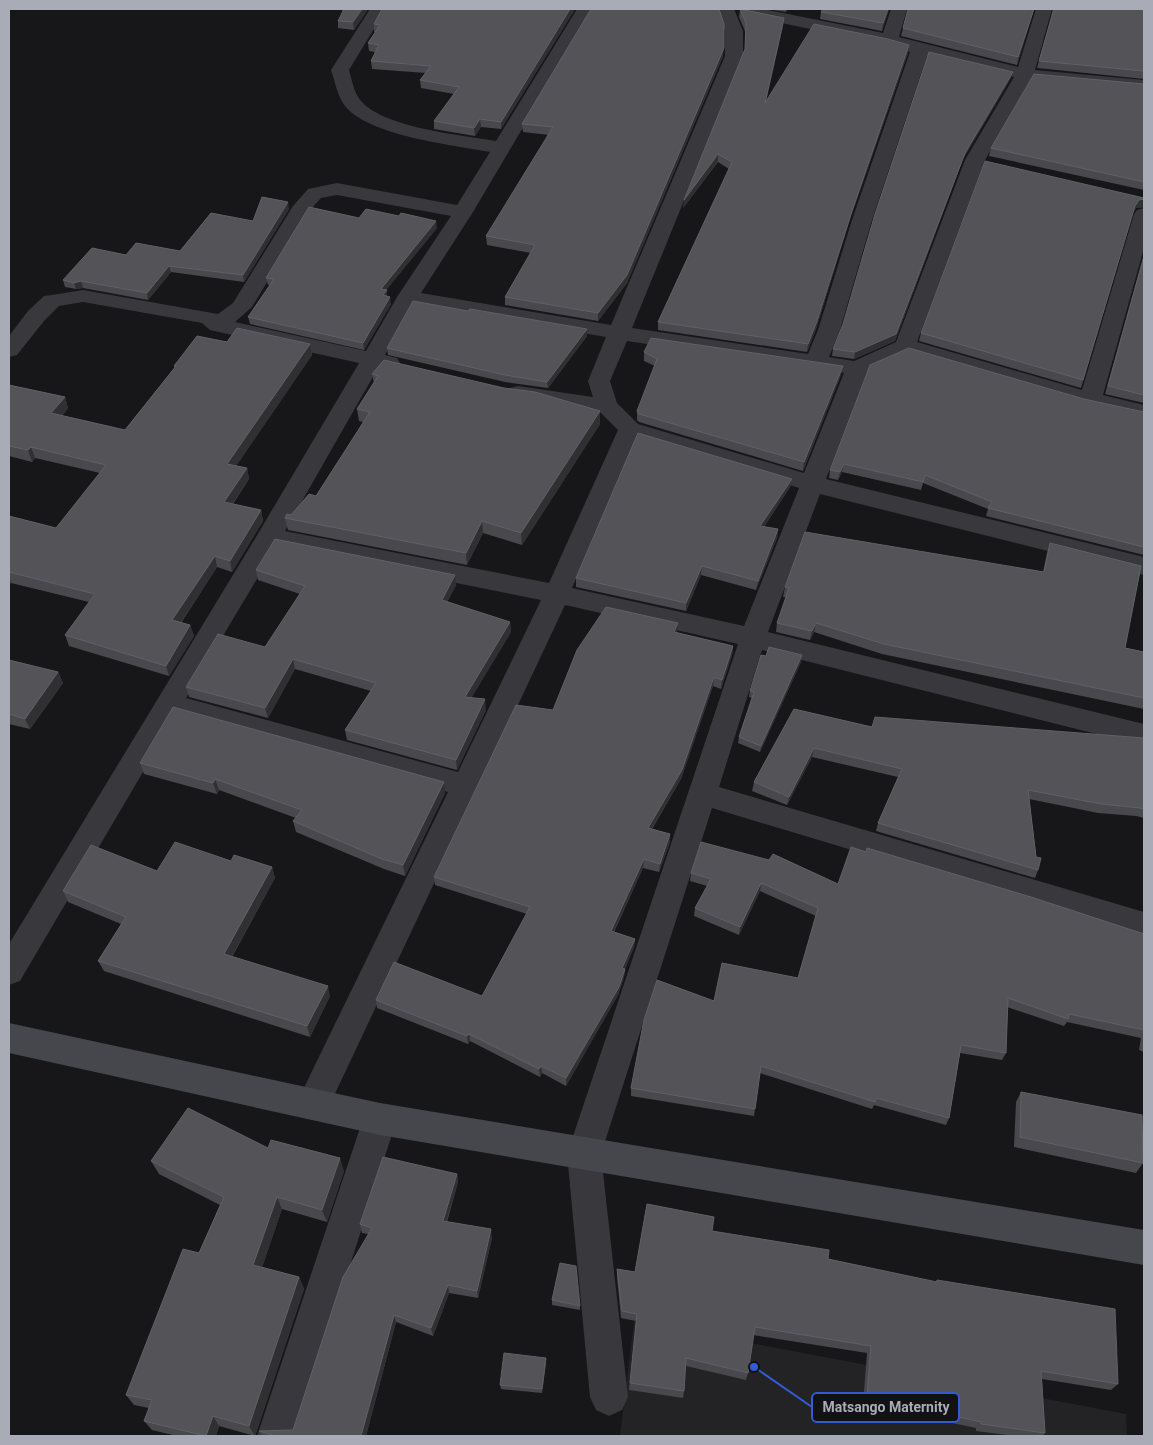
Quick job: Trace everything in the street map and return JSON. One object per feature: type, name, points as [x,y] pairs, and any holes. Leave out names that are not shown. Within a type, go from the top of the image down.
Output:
[{"type":"main road","points":[[9,1038],[380,1119],[1144,1248]]},
{"type":"street","points":[[378,9],[340,70],[353,104],[379,122],[411,131],[502,148]]},
{"type":"street","points":[[9,971],[269,537],[408,297],[463,212],[585,9]]},
{"type":"street","points":[[726,9],[734,31],[734,56],[599,381],[607,406],[630,428],[812,484],[1144,566]]},
{"type":"street","points":[[735,9],[890,40],[1025,74],[1144,85]]},
{"type":"street","points":[[890,40],[899,9]]},
{"type":"street","points":[[905,346],[984,162],[1025,74],[1044,9]]},
{"type":"street","points":[[816,362],[829,330],[862,220],[920,49]]},
{"type":"street","points":[[218,325],[241,307],[303,206],[315,192],[337,189],[463,212]]},
{"type":"street","points":[[1090,400],[1141,202]]},
{"type":"street","points":[[9,350],[36,316],[52,301],[82,296],[209,318],[218,325],[410,368]]},
{"type":"street","points":[[408,297],[857,368],[905,346],[1090,400],[1144,412]]},
{"type":"street","points":[[609,1397],[584,1154],[753,638],[857,368]]},
{"type":"street","points":[[495,388],[607,406]]},
{"type":"street","points":[[313,1104],[557,594],[630,428]]},
{"type":"street","points":[[269,537],[557,594],[753,638],[1144,735]]},
{"type":"street","points":[[169,704],[465,785]]},
{"type":"street","points":[[702,793],[1144,925]]},
{"type":"street","points":[[276,1436],[380,1119]]},
{"type":"shaded area","points":[[634,1321],[1126,1414],[1127,1436],[620,1436]]},
{"type":"building","points":[[344,9],[362,9],[353,22],[338,21]]},
{"type":"building","points":[[382,9],[570,9],[501,122],[480,119],[474,128],[434,121],[459,87],[420,80],[431,66],[371,61],[379,45],[368,43],[380,25],[374,24]]},
{"type":"building","points":[[591,9],[719,9],[724,24],[724,48],[627,275],[598,313],[505,297],[535,245],[486,236],[553,127],[522,124]]},
{"type":"building","points":[[740,9],[784,18],[765,103],[814,24],[909,45],[808,344],[658,322],[732,162],[718,154],[684,200],[745,49],[746,23]]},
{"type":"building","points":[[823,9],[888,9],[883,23],[821,12]]},
{"type":"building","points":[[908,9],[1034,9],[1018,57],[903,28]]},
{"type":"building","points":[[1054,9],[1144,9],[1144,71],[1039,61]]},
{"type":"building","points":[[929,52],[1013,72],[965,153],[896,334],[855,352],[833,349],[843,324],[875,214]]},
{"type":"building","points":[[1034,74],[1144,84],[1144,182],[991,148]]},
{"type":"building","points":[[985,161],[1144,198],[1139,200],[1135,206],[1083,380],[921,333]]},
{"type":"building","points":[[262,197],[288,202],[243,275],[169,266],[147,293],[81,281],[74,283],[63,280],[92,248],[126,255],[136,243],[180,251],[211,213],[253,221]]},
{"type":"building","points":[[309,207],[359,218],[366,209],[399,216],[401,213],[436,221],[381,289],[387,290],[383,295],[390,297],[363,343],[248,317],[274,279],[266,278]]},
{"type":"building","points":[[1144,256],[1144,395],[1108,386]]},
{"type":"building","points":[[413,301],[587,329],[547,382],[505,375],[387,348]]},
{"type":"building","points":[[237,328],[310,344],[227,464],[247,468],[224,502],[261,510],[230,561],[215,556],[172,620],[190,625],[166,666],[65,635],[95,594],[9,572],[9,516],[56,528],[106,465],[31,447],[28,450],[9,446],[9,385],[65,397],[51,413],[125,430],[176,366],[174,366],[197,336],[227,342]]},
{"type":"building","points":[[651,338],[843,366],[804,462],[639,414],[637,411],[657,359],[644,352]]},
{"type":"building","points":[[909,348],[1084,399],[1144,412],[1144,547],[988,508],[992,502],[925,475],[923,482],[844,464],[840,472],[830,470],[870,365]]},
{"type":"building","points":[[384,360],[504,388],[535,392],[600,411],[521,533],[482,521],[466,553],[285,518],[287,514],[291,515],[309,494],[316,496],[370,412],[357,409],[378,376],[372,374]]},
{"type":"building","points":[[638,433],[792,479],[760,526],[778,529],[758,581],[702,566],[686,603],[576,578]]},
{"type":"building","points":[[805,532],[1044,572],[1050,543],[1141,566],[1125,648],[1144,652],[1144,698],[884,644],[816,623],[812,631],[777,623],[789,588],[785,587]]},
{"type":"building","points":[[275,539],[455,575],[442,600],[510,622],[465,697],[485,699],[456,760],[345,730],[376,683],[293,659],[265,708],[186,687],[218,634],[265,647],[305,586],[256,570]]},
{"type":"building","points":[[606,607],[678,623],[674,632],[733,646],[722,680],[714,677],[682,770],[648,828],[670,834],[660,864],[644,859],[611,931],[635,939],[622,968],[625,969],[619,987],[566,1078],[541,1066],[539,1069],[469,1034],[467,1036],[376,1000],[394,962],[482,996],[530,907],[434,877],[516,705],[553,710],[577,650]]},
{"type":"building","points":[[769,647],[802,655],[761,746],[739,737],[754,692],[750,691],[761,655],[766,656]]},
{"type":"building","points":[[9,660],[58,672],[25,719],[9,714]]},
{"type":"building","points":[[173,707],[444,782],[403,865],[382,859],[293,821],[302,810],[215,779],[213,783],[140,763]]},
{"type":"building","points":[[794,709],[872,727],[875,717],[1144,738],[1144,809],[1101,804],[1028,790],[1036,857],[1041,858],[1038,870],[878,823],[902,769],[814,748],[789,797],[754,782]]},
{"type":"building","points":[[175,842],[231,861],[234,855],[272,867],[224,954],[328,986],[307,1026],[98,961],[126,917],[63,891],[91,845],[157,871]]},
{"type":"building","points":[[701,842],[769,860],[773,854],[838,884],[851,847],[866,852],[867,848],[1031,897],[1144,934],[1144,1030],[1069,1014],[1068,1019],[1008,998],[1006,1053],[961,1045],[949,1118],[876,1098],[875,1102],[761,1066],[755,1109],[631,1088],[644,1020],[657,980],[714,1001],[722,963],[798,978],[818,908],[761,883],[740,927],[695,908],[711,879],[691,873]]},
{"type":"building","points":[[1021,1092],[1142,1115],[1143,1163],[1020,1137]]},
{"type":"building","points":[[188,1108],[268,1148],[271,1140],[340,1158],[322,1210],[277,1197],[253,1265],[299,1277],[249,1426],[213,1416],[206,1436],[144,1421],[152,1400],[126,1395],[183,1249],[199,1253],[224,1197],[151,1161]]},
{"type":"building","points":[[383,1157],[457,1174],[443,1221],[491,1229],[477,1291],[448,1285],[431,1328],[394,1315],[361,1436],[276,1436],[259,1431],[293,1430],[343,1277],[372,1228],[360,1224]]},
{"type":"building","points":[[647,1204],[714,1217],[712,1231],[829,1250],[828,1259],[937,1282],[937,1280],[1115,1309],[1118,1384],[1041,1371],[1045,1433],[981,1424],[981,1422],[867,1397],[871,1346],[755,1327],[748,1373],[686,1358],[684,1391],[630,1383],[637,1314],[622,1311],[617,1269],[635,1272]]},
{"type":"building","points":[[560,1263],[576,1266],[580,1306],[552,1300]]},
{"type":"building","points":[[504,1353],[546,1358],[542,1389],[500,1385]]},
{"type":"place","name":"Matsango Maternity","points":[[754,1367]]}]
